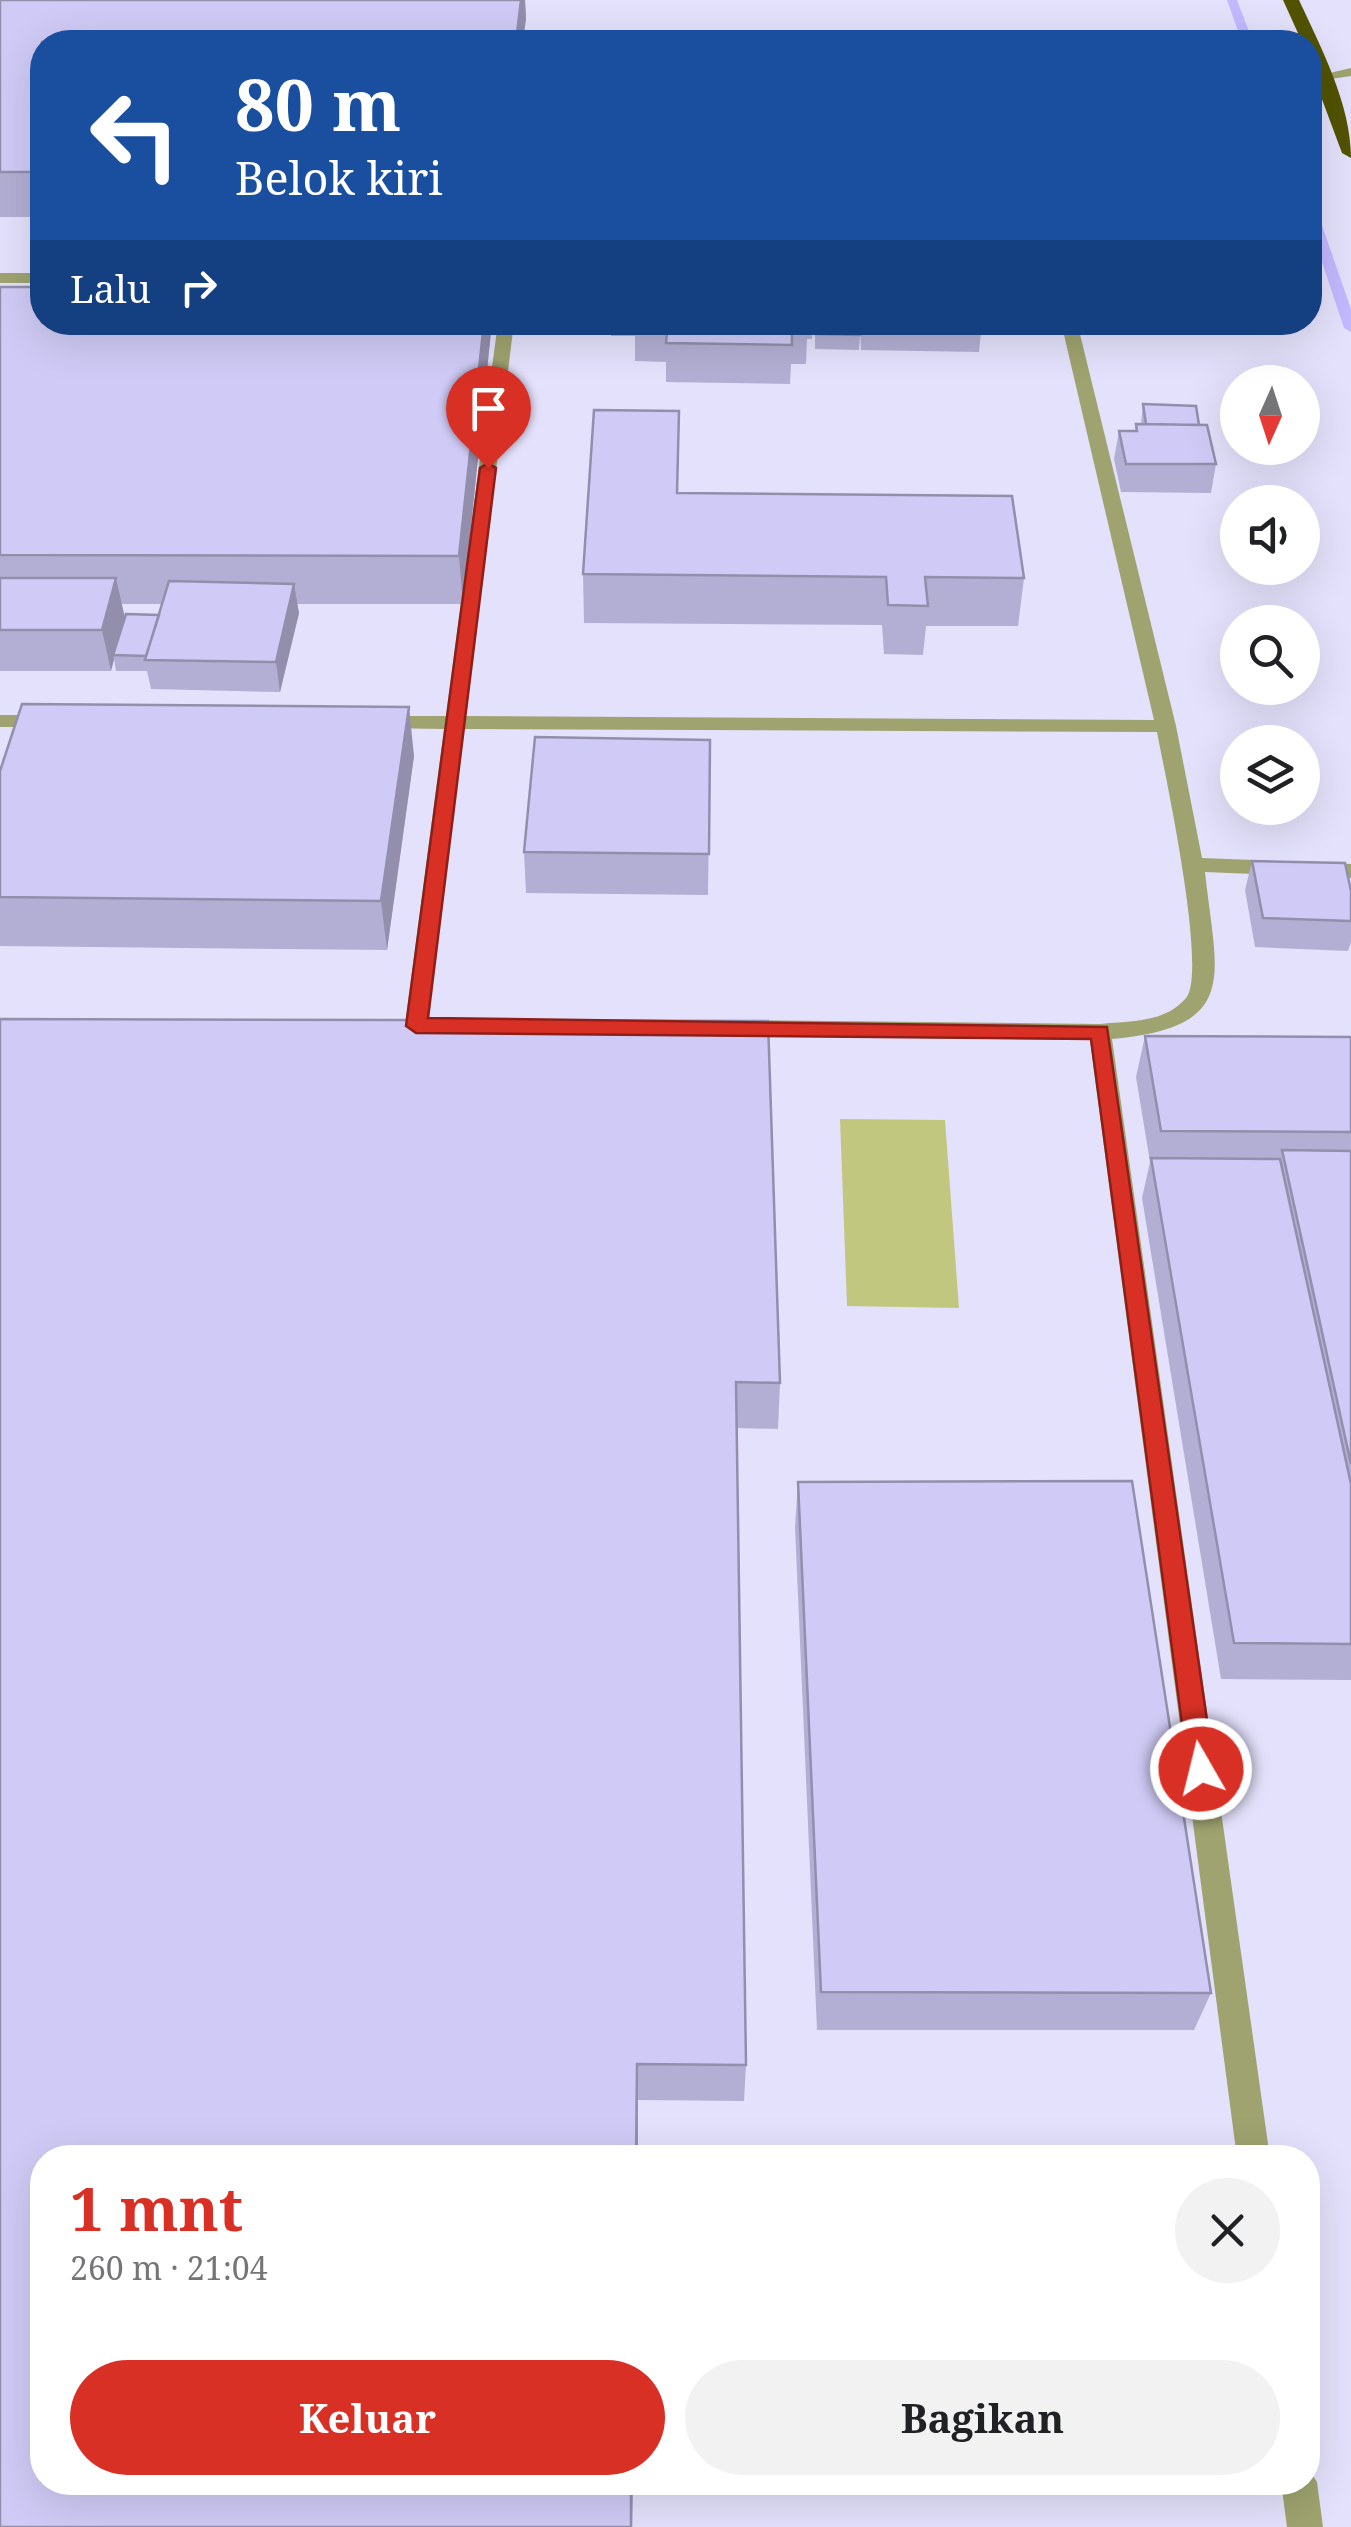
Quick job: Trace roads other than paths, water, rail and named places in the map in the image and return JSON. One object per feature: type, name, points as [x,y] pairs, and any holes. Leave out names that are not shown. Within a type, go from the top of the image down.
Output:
[{"type":"highway","points":[[1291,0],[1304,30]]},
{"type":"highway","points":[[1322,71],[1351,152]]},
{"type":"lane","points":[[1324,76],[1351,72]]},
{"type":"lane","points":[[0,278],[30,278]]},
{"type":"lane","points":[[416,1026],[504,335]]},
{"type":"lane","points":[[710,1028],[1100,1032],[1154,1027],[1182,1015],[1200,998],[1205,976],[1193,865],[1166,726],[1072,335]]},
{"type":"lane","points":[[0,720],[79,721]]},
{"type":"lane","points":[[356,722],[1166,726]]},
{"type":"lane","points":[[1193,865],[1351,871]]},
{"type":"lane","points":[[1100,1032],[1252,2145]]},
{"type":"lane","points":[[1300,2495],[1304,2527]]},
{"type":"waterway","points":[[1232,0],[1243,30]]},
{"type":"waterway","points":[[1322,243],[1351,328]]}]
